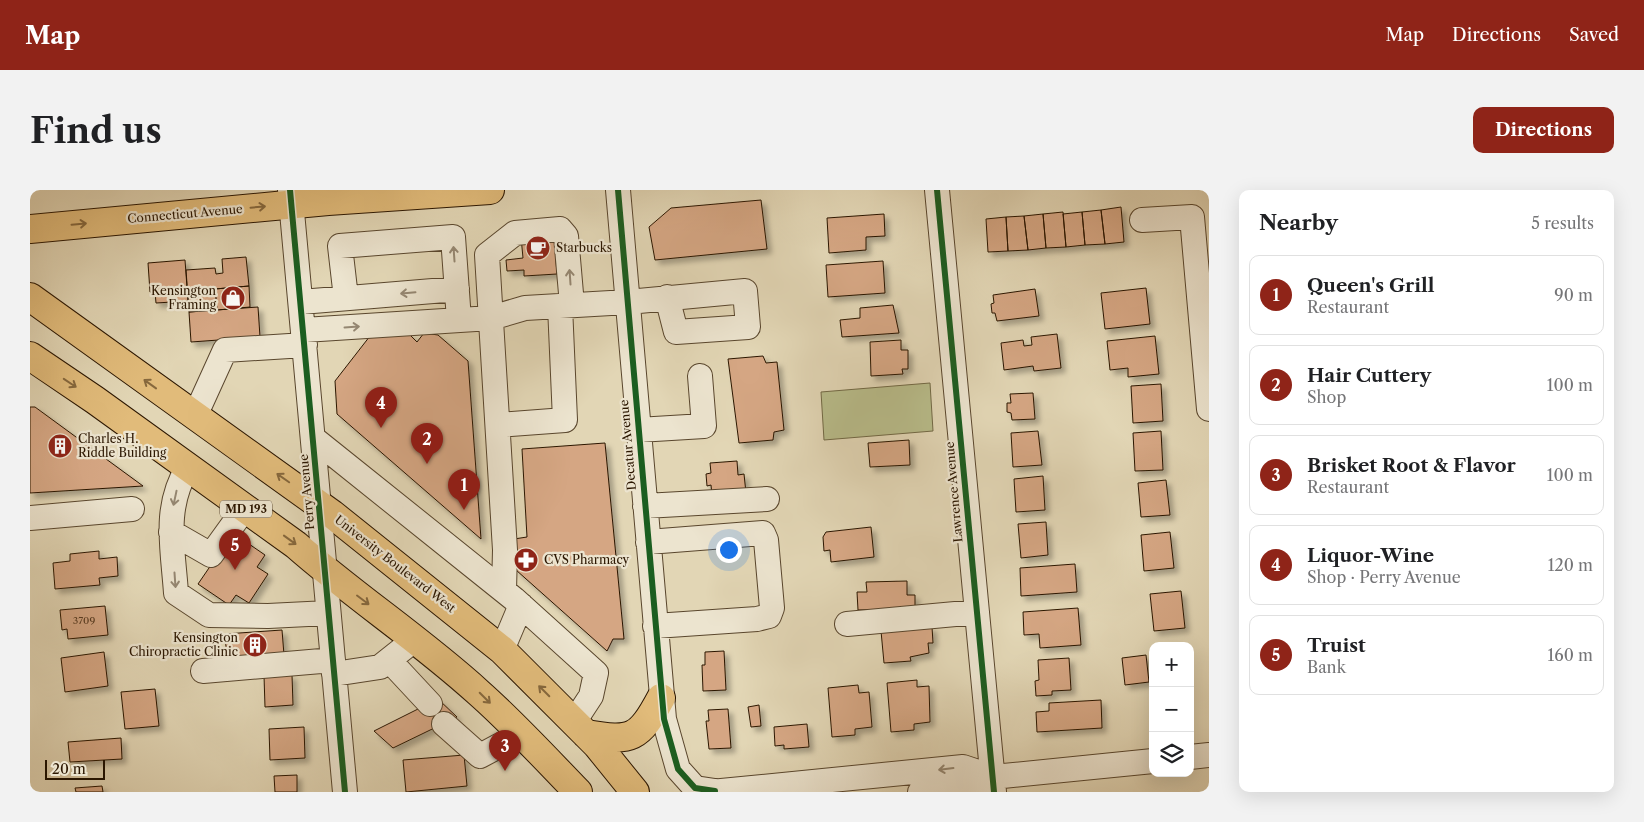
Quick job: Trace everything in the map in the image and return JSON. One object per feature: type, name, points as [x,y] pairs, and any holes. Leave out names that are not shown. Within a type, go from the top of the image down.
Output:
[{"type":"main road","name":"Connecticut Avenue","points":[[30,229],[291,197],[490,190]]},
{"type":"main road","name":"University Boulevard West","points":[[30,297],[379,549],[502,650],[580,728],[635,792]]},
{"type":"main road","name":"MD 193","points":[[34,363],[188,467],[296,545],[324,571],[479,692],[578,792]]},
{"type":"main road","points":[[580,728],[620,738],[633,736],[649,720],[661,698]]},
{"type":"street","name":"Decatur Avenue","points":[[618,190],[661,698],[664,719],[678,769],[695,788],[713,792],[963,767],[993,785]]},
{"type":"street","name":"Lawrence Avenue","points":[[936,190],[993,785]]},
{"type":"street","name":"Perry Avenue","points":[[291,197],[345,792]]},
{"type":"street","points":[[1142,220],[1192,217],[1209,409]]},
{"type":"street","points":[[498,425],[565,420],[566,236],[560,229],[515,233],[487,255],[505,550],[513,598],[502,650]]},
{"type":"street","points":[[346,298],[340,246],[453,237],[459,320]]},
{"type":"street","points":[[301,302],[457,289]]},
{"type":"street","points":[[195,416],[224,350],[304,338],[491,318],[525,308],[628,302],[666,297]]},
{"type":"street","points":[[638,430],[704,426],[700,376]]},
{"type":"street","points":[[313,438],[513,598],[596,673],[591,696],[580,728]]},
{"type":"street","points":[[188,467],[178,484],[171,517],[176,593],[209,615],[268,616],[328,613]]},
{"type":"street","points":[[645,506],[767,499]]},
{"type":"street","points":[[30,518],[132,508]]},
{"type":"street","points":[[172,532],[211,555],[245,508]]},
{"type":"street","points":[[648,542],[763,533],[766,540],[772,608],[769,616],[757,619],[655,626]]},
{"type":"street","points":[[847,624],[977,612]]},
{"type":"street","points":[[203,671],[380,667],[414,640]]},
{"type":"street","points":[[389,660],[430,704]]},
{"type":"street","points":[[444,724],[480,756],[521,734]]},
{"type":"street","points":[[1194,757],[1209,755]]},
{"type":"street","points":[[920,792],[993,785],[1149,762]]},
{"type":"green space","points":[[930,383],[933,431],[824,440],[821,392]]},
{"type":"building","points":[[761,200],[767,249],[655,260],[649,227],[671,208]]},
{"type":"building","points":[[1121,207],[1124,242],[1105,244],[1101,210]]},
{"type":"building","points":[[1101,210],[1105,244],[1085,245],[1082,212]]},
{"type":"building","points":[[1063,212],[1066,247],[1046,248],[1043,214]]},
{"type":"building","points":[[1082,212],[1085,245],[1066,247],[1063,214]]},
{"type":"building","points":[[884,214],[885,236],[866,237],[866,250],[829,253],[827,218]]},
{"type":"building","points":[[1043,214],[1046,248],[1028,250],[1024,216]]},
{"type":"building","points":[[1024,216],[1028,250],[1008,251],[1006,217]]},
{"type":"building","points":[[1006,217],[1008,251],[988,252],[986,219]]},
{"type":"building","name":"Starbucks","points":[[554,235],[557,274],[524,276],[524,270],[507,271],[506,260],[523,258],[521,237]]},
{"type":"building","points":[[246,257],[249,286],[215,289],[217,310],[189,312],[186,270],[215,268],[216,274],[223,273],[222,259]]},
{"type":"building","points":[[185,260],[188,301],[156,303],[155,292],[150,292],[148,263]]},
{"type":"building","points":[[883,261],[885,293],[828,297],[826,265]]},
{"type":"building","name":"Kensington Framing","points":[[249,286],[250,307],[217,310],[215,289]]},
{"type":"building","points":[[1146,288],[1150,324],[1105,329],[1101,293]]},
{"type":"building","points":[[1035,289],[1039,316],[997,321],[995,313],[992,313],[993,295]]},
{"type":"building","points":[[893,305],[899,333],[842,337],[840,320],[860,318],[860,308]]},
{"type":"building","points":[[258,307],[260,337],[191,342],[189,312]]},
{"type":"building","points":[[424,333],[438,335],[468,361],[481,539],[337,414],[335,381],[370,336],[409,334],[417,342]]},
{"type":"building","points":[[1057,334],[1061,368],[1034,371],[1033,366],[1004,370],[1001,343],[1023,340],[1024,346],[1032,345],[1031,337]]},
{"type":"building","points":[[1155,336],[1159,374],[1128,377],[1128,368],[1110,370],[1107,341]]},
{"type":"building","points":[[901,340],[901,350],[908,350],[908,369],[902,369],[903,374],[871,376],[870,342]]},
{"type":"building","points":[[763,356],[766,363],[777,362],[784,430],[774,432],[773,440],[739,443],[728,359]]},
{"type":"building","points":[[1161,384],[1163,421],[1133,423],[1131,386]]},
{"type":"building","points":[[1033,393],[1035,419],[1012,420],[1011,413],[1007,412],[1007,403],[1011,403],[1010,394]]},
{"type":"building","name":"Charles H. Riddle Building","points":[[30,407],[35,407],[143,486],[30,493]]},
{"type":"building","points":[[1038,431],[1042,465],[1013,467],[1011,433]]},
{"type":"building","points":[[1161,431],[1163,470],[1135,471],[1133,433]]},
{"type":"building","points":[[909,440],[910,465],[870,467],[868,443]]},
{"type":"building","points":[[605,443],[624,639],[613,639],[607,651],[516,570],[514,539],[527,537],[522,449]]},
{"type":"building","points":[[737,461],[738,475],[744,474],[746,493],[712,496],[711,485],[707,486],[706,474],[711,473],[710,463]]},
{"type":"building","points":[[1043,476],[1045,510],[1016,512],[1014,479]]},
{"type":"building","points":[[1166,480],[1170,515],[1141,517],[1138,483]]},
{"type":"building","points":[[1046,522],[1048,555],[1021,558],[1018,524]]},
{"type":"building","points":[[871,527],[874,557],[831,562],[830,550],[824,551],[823,537],[826,532]]},
{"type":"building","points":[[1170,532],[1174,568],[1144,571],[1141,535]]},
{"type":"building","points":[[233,533],[265,555],[257,567],[268,574],[249,603],[236,595],[229,605],[198,584]]},
{"type":"building","points":[[99,551],[99,559],[117,557],[118,576],[99,578],[100,585],[55,589],[53,563],[70,561],[70,554]]},
{"type":"building","points":[[1075,564],[1077,592],[1021,596],[1020,568]]},
{"type":"building","points":[[907,581],[907,595],[915,595],[915,609],[858,610],[857,592],[867,592],[866,582]]},
{"type":"building","points":[[1181,591],[1185,628],[1154,631],[1150,594]]},
{"type":"building","points":[[105,606],[108,635],[68,639],[67,629],[62,630],[60,610]]},
{"type":"building","points":[[1078,608],[1081,645],[1040,648],[1039,634],[1024,635],[1023,612]]},
{"type":"building","points":[[932,627],[933,643],[928,643],[929,653],[910,657],[911,661],[884,663],[881,631]]},
{"type":"building","name":"Kensington Chiropractic Clinic","points":[[282,630],[284,655],[227,660],[225,634]]},
{"type":"building","points":[[724,651],[726,690],[703,691],[702,665],[705,665],[705,652]]},
{"type":"building","points":[[104,652],[108,686],[65,692],[61,658]]},
{"type":"building","points":[[1146,655],[1149,682],[1125,685],[1122,658]]},
{"type":"building","points":[[1069,658],[1071,690],[1052,691],[1052,695],[1036,696],[1035,681],[1039,680],[1038,660]]},
{"type":"building","points":[[292,675],[293,705],[265,707],[264,676]]},
{"type":"building","points":[[917,680],[917,687],[929,686],[930,722],[914,724],[914,730],[891,732],[887,683]]},
{"type":"building","points":[[858,685],[859,693],[869,692],[872,727],[855,729],[855,735],[832,737],[828,688]]},
{"type":"building","points":[[155,689],[159,726],[125,729],[121,692]]},
{"type":"building","points":[[438,699],[457,717],[393,748],[374,731]]},
{"type":"building","points":[[1101,700],[1102,728],[1037,732],[1036,712],[1049,711],[1049,703]]},
{"type":"building","points":[[759,705],[761,726],[751,727],[748,707]]},
{"type":"building","points":[[728,709],[731,748],[709,749],[706,721],[709,721],[708,710]]},
{"type":"building","points":[[807,724],[809,747],[784,749],[784,745],[775,746],[774,727]]},
{"type":"building","points":[[304,727],[305,758],[270,760],[269,729]]},
{"type":"building","points":[[121,738],[122,759],[70,762],[68,742]]},
{"type":"building","points":[[464,755],[467,786],[406,792],[403,760]]},
{"type":"building","points":[[297,775],[297,792],[275,792],[274,776]]},
{"type":"building","points":[[102,786],[103,792],[76,792],[75,788]]},
{"type":"cycle path","points":[[290,190],[345,792]]},
{"type":"cycle path","points":[[618,190],[664,719],[678,769],[695,788],[715,791]]},
{"type":"cycle path","points":[[937,190],[994,792]]},
{"type":"place","name":"Starbucks","points":[[538,248]]},
{"type":"place","name":"Kensington Framing","points":[[233,298]]},
{"type":"place","name":"Liquor-Wine","points":[[381,428]]},
{"type":"place","name":"Charles H. Riddle Building","points":[[60,446]]},
{"type":"place","name":"Hair Cuttery","points":[[427,464]]},
{"type":"place","name":"Queen's Grill","points":[[464,510]]},
{"type":"place","name":"CVS Pharmacy","points":[[526,560]]},
{"type":"place","name":"Truist","points":[[235,570]]},
{"type":"place","name":"Kensington Chiropractic Clinic","points":[[255,645]]},
{"type":"place","name":"Brisket Root & Flavor","points":[[505,771]]}]
